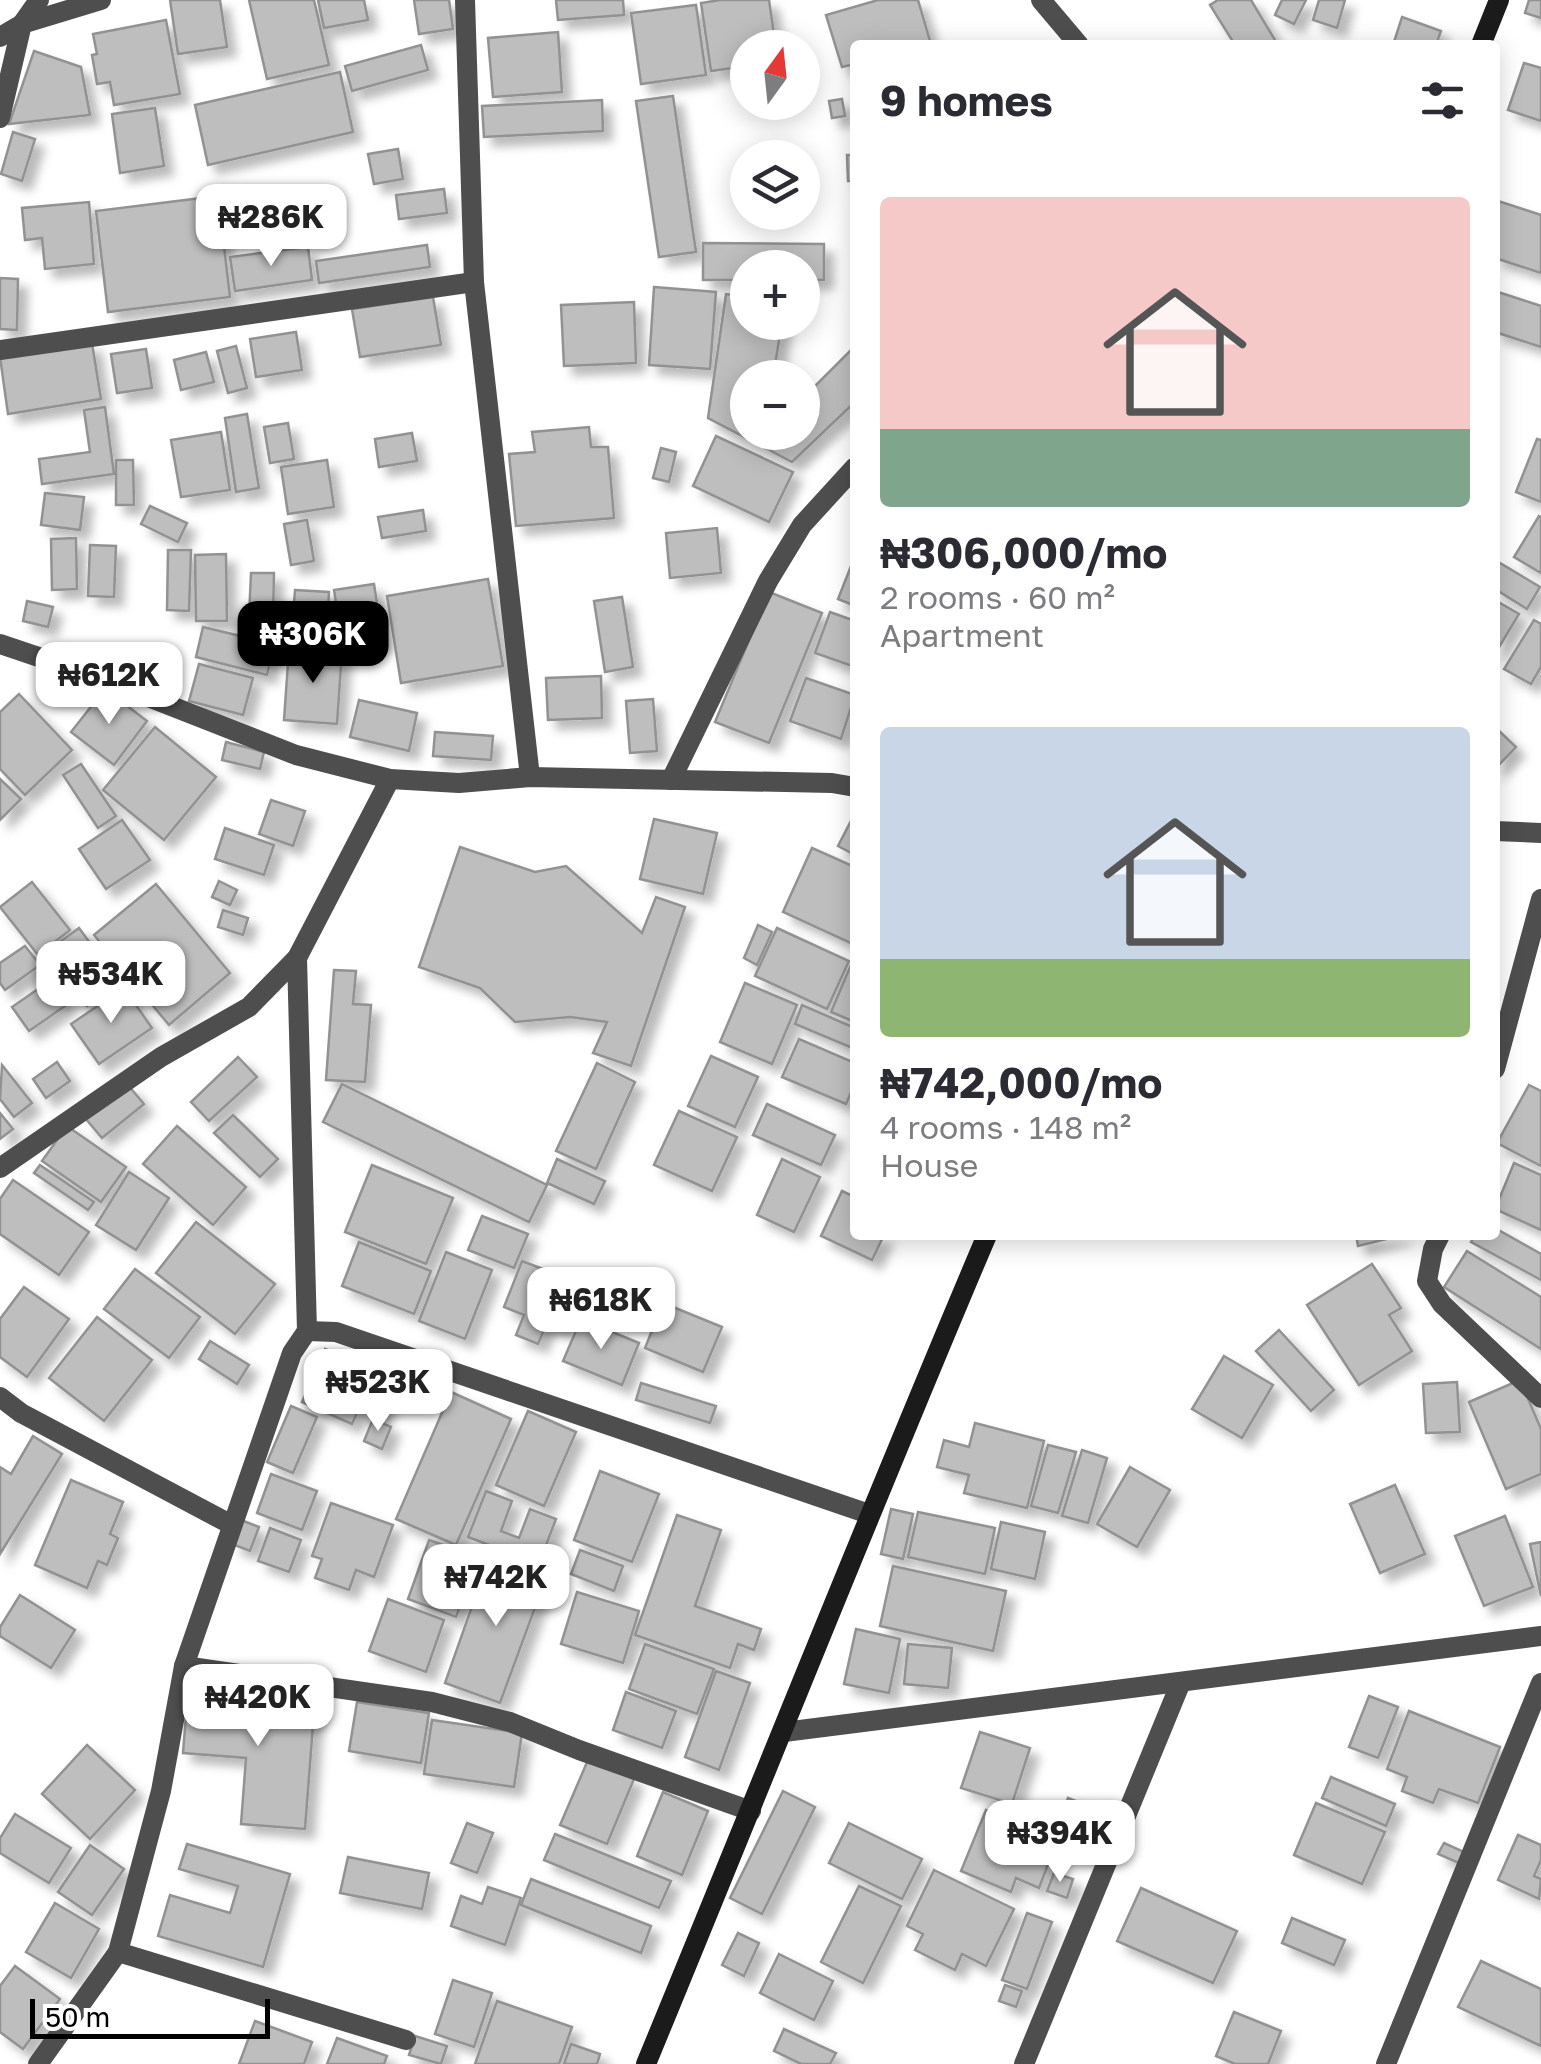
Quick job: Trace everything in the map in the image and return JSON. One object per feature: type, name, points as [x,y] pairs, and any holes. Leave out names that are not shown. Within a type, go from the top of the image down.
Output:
[{"type":"street","points":[[0,118],[22,24],[39,0]]},
{"type":"street","points":[[0,37],[22,24],[101,0]]},
{"type":"street","points":[[466,0],[474,282],[530,777]]},
{"type":"street","points":[[1042,0],[1075,40]]},
{"type":"street","points":[[1483,40],[1500,0]]},
{"type":"street","points":[[0,350],[474,282]]},
{"type":"street","points":[[670,780],[768,581],[802,525],[850,472]]},
{"type":"street","points":[[0,644],[92,675],[296,755],[390,779],[459,783],[530,777],[850,786]]},
{"type":"street","points":[[0,1168],[161,1057],[249,1007],[297,958],[390,779]]},
{"type":"street","points":[[1500,831],[1541,833]]},
{"type":"street","points":[[1500,1051],[1541,900]]},
{"type":"street","points":[[38,2064],[118,1952],[161,1791],[184,1666],[292,1353],[307,1331],[297,958]]},
{"type":"street","points":[[646,2064],[784,1732],[868,1514],[985,1240]]},
{"type":"street","points":[[1438,1240],[1428,1281],[1442,1304],[1541,1398]]},
{"type":"street","points":[[307,1331],[336,1332],[868,1514]]},
{"type":"street","points":[[0,1397],[20,1413],[232,1525]]},
{"type":"street","points":[[784,1732],[1541,1636]]},
{"type":"street","points":[[184,1666],[432,1702],[490,1717],[751,1811]]},
{"type":"street","points":[[1024,2064],[1181,1682]]},
{"type":"street","points":[[1386,2064],[1541,1683]]},
{"type":"street","points":[[118,1952],[406,2040]]},
{"type":"building","points":[[170,0],[220,0],[227,47],[178,54]]},
{"type":"building","points":[[249,0],[314,0],[329,65],[267,79]]},
{"type":"building","points":[[318,0],[364,0],[368,20],[324,28]]},
{"type":"building","points":[[414,0],[449,0],[453,29],[419,34]]},
{"type":"building","points":[[556,0],[623,0],[624,15],[558,20]]},
{"type":"building","points":[[769,0],[773,30],[730,30],[730,68],[711,71],[701,3]]},
{"type":"building","points":[[878,0],[918,0],[930,40],[850,40],[850,65],[842,67],[826,15]]},
{"type":"building","points":[[1218,0],[1251,0],[1275,40],[1232,40],[1210,5]]},
{"type":"building","points":[[1282,0],[1306,0],[1294,24],[1275,15]]},
{"type":"building","points":[[1319,0],[1345,0],[1337,28],[1313,20]]},
{"type":"building","points":[[1529,0],[1541,0],[1541,18],[1525,13]]},
{"type":"building","points":[[696,5],[706,75],[641,84],[631,13]]},
{"type":"building","points":[[1402,17],[1441,31],[1438,40],[1395,40]]},
{"type":"building","points":[[166,20],[180,94],[114,105],[110,82],[97,84],[93,34]]},
{"type":"building","points":[[558,32],[562,92],[493,97],[488,38]]},
{"type":"building","points":[[421,45],[428,70],[352,91],[345,66]]},
{"type":"building","points":[[34,51],[81,67],[90,115],[9,124]]},
{"type":"building","points":[[1524,63],[1541,68],[1541,121],[1508,110]]},
{"type":"building","points":[[340,72],[353,132],[208,165],[195,105]]},
{"type":"building","points":[[673,96],[696,252],[659,257],[636,101]]},
{"type":"building","points":[[842,99],[845,116],[832,118],[829,101]]},
{"type":"building","points":[[602,100],[603,131],[484,137],[482,106]]},
{"type":"building","points":[[155,108],[164,166],[120,173],[112,114]]},
{"type":"building","points":[[13,132],[35,139],[22,181],[1,174]]},
{"type":"building","points":[[398,149],[403,179],[374,184],[368,154]]},
{"type":"building","points":[[847,155],[850,155],[850,181]]},
{"type":"building","points":[[444,189],[447,213],[399,219],[396,195]]},
{"type":"building","points":[[218,196],[230,297],[108,312],[96,211]]},
{"type":"building","points":[[89,202],[94,264],[45,269],[42,238],[25,240],[22,208]]},
{"type":"building","points":[[1500,202],[1541,215],[1541,273],[1500,260]]},
{"type":"building","points":[[703,243],[824,244],[824,280],[820,280],[820,250],[730,250],[730,280],[703,280]]},
{"type":"building","points":[[427,245],[430,267],[319,283],[316,261]]},
{"type":"building","points":[[308,247],[312,280],[235,291],[230,257]]},
{"type":"building","points":[[0,278],[18,279],[17,330],[0,329]]},
{"type":"building","points":[[654,287],[716,292],[710,369],[649,365]]},
{"type":"building","points":[[1500,293],[1541,306],[1541,347],[1500,334]]},
{"type":"building","points":[[726,294],[730,295],[730,340],[779,340],[776,360],[730,360],[730,430],[708,418]]},
{"type":"building","points":[[433,297],[441,345],[360,357],[352,309]]},
{"type":"building","points":[[634,302],[636,363],[564,366],[561,305]]},
{"type":"building","points":[[296,332],[302,370],[256,377],[250,339]]},
{"type":"building","points":[[92,343],[101,399],[8,414],[0,357]]},
{"type":"building","points":[[236,346],[247,388],[228,393],[217,351]]},
{"type":"building","points":[[146,349],[152,388],[117,393],[111,354]]},
{"type":"building","points":[[850,351],[850,407],[820,435],[820,381]]},
{"type":"building","points":[[206,352],[214,382],[181,390],[174,360]]},
{"type":"building","points":[[105,407],[114,474],[42,484],[39,459],[90,452],[84,410]]},
{"type":"building","points":[[247,414],[259,488],[236,492],[225,418]]},
{"type":"building","points":[[288,423],[294,459],[270,463],[264,427]]},
{"type":"building","points":[[589,427],[591,447],[608,447],[614,518],[516,526],[509,454],[535,452],[532,432]]},
{"type":"building","points":[[221,432],[230,490],[181,497],[171,440]]},
{"type":"building","points":[[412,433],[417,461],[379,467],[375,439]]},
{"type":"building","points":[[716,436],[730,443],[730,450],[746,450],[793,472],[769,522],[693,486]]},
{"type":"building","points":[[1537,439],[1541,440],[1541,502],[1516,492]]},
{"type":"building","points":[[661,448],[676,452],[669,482],[653,478]]},
{"type":"building","points":[[769,450],[805,450],[792,462]]},
{"type":"building","points":[[116,460],[133,460],[134,505],[116,505]]},
{"type":"building","points":[[327,460],[334,507],[288,514],[281,467]]},
{"type":"building","points":[[45,493],[84,497],[80,530],[41,525]]},
{"type":"building","points":[[150,506],[187,523],[178,542],[141,524]]},
{"type":"building","points":[[423,510],[426,531],[382,538],[378,517]]},
{"type":"building","points":[[1541,517],[1541,573],[1514,557]]},
{"type":"building","points":[[307,520],[314,561],[291,565],[284,524]]},
{"type":"building","points":[[717,528],[721,573],[670,578],[666,533]]},
{"type":"building","points":[[76,538],[77,589],[52,590],[51,539]]},
{"type":"building","points":[[90,545],[116,546],[114,597],[88,596]]},
{"type":"building","points":[[168,550],[191,550],[189,611],[167,610]]},
{"type":"building","points":[[226,554],[227,621],[196,621],[195,555]]},
{"type":"building","points":[[1500,563],[1540,587],[1527,609],[1500,592]]},
{"type":"building","points":[[850,569],[850,604],[838,599]]},
{"type":"building","points":[[251,573],[274,573],[273,618],[249,617]]},
{"type":"building","points":[[488,579],[503,666],[401,683],[387,596]]},
{"type":"building","points":[[374,584],[383,642],[343,648],[334,590]]},
{"type":"building","points":[[295,590],[329,592],[326,643],[291,641]]},
{"type":"building","points":[[769,592],[822,613],[769,743],[715,722]]},
{"type":"building","points":[[622,597],[633,667],[605,672],[594,601]]},
{"type":"building","points":[[27,601],[53,607],[48,627],[23,621]]},
{"type":"building","points":[[1500,603],[1519,614],[1500,646]]},
{"type":"building","points":[[830,612],[850,619],[850,665],[815,653]]},
{"type":"building","points":[[1534,620],[1541,624],[1541,667],[1531,684],[1504,669]]},
{"type":"building","points":[[203,627],[274,644],[267,675],[196,657]]},
{"type":"building","points":[[289,648],[342,652],[337,724],[284,720]]},
{"type":"building","points":[[199,664],[253,678],[243,715],[189,701]]},
{"type":"building","points":[[601,676],[602,718],[548,720],[546,678]]},
{"type":"building","points":[[806,678],[850,693],[850,711],[841,739],[790,721]]},
{"type":"building","points":[[105,689],[147,721],[114,765],[71,732]]},
{"type":"building","points":[[19,694],[72,750],[25,795],[0,769],[0,712]]},
{"type":"building","points":[[653,699],[657,751],[630,753],[626,701]]},
{"type":"building","points":[[359,700],[417,713],[409,751],[350,737]]},
{"type":"building","points":[[155,727],[216,777],[164,840],[103,790]]},
{"type":"building","points":[[435,732],[493,736],[491,760],[433,756]]},
{"type":"building","points":[[1500,732],[1516,747],[1500,764]]},
{"type":"building","points":[[226,742],[264,752],[260,769],[222,760]]},
{"type":"building","points":[[81,764],[116,816],[98,828],[63,775]]},
{"type":"building","points":[[0,779],[21,799],[0,820]]},
{"type":"building","points":[[271,800],[305,811],[293,846],[259,834]]},
{"type":"building","points":[[654,819],[717,833],[703,894],[640,879]]},
{"type":"building","points":[[122,820],[150,860],[106,889],[79,849]]},
{"type":"building","points":[[850,823],[850,852],[838,846]]},
{"type":"building","points":[[225,828],[274,845],[264,875],[215,859]]},
{"type":"building","points":[[460,847],[535,872],[566,866],[642,933],[656,897],[685,907],[631,1066],[593,1053],[607,1022],[570,1017],[515,1022],[480,988],[419,967]]},
{"type":"building","points":[[812,848],[850,865],[850,943],[783,912]]},
{"type":"building","points":[[219,881],[237,890],[230,905],[212,897]]},
{"type":"building","points":[[32,882],[70,930],[38,955],[0,907]]},
{"type":"building","points":[[156,884],[230,973],[169,1025],[94,935]]},
{"type":"building","points":[[223,910],[248,918],[243,935],[218,927]]},
{"type":"building","points":[[758,925],[772,932],[757,965],[744,958]]},
{"type":"building","points":[[79,928],[119,982],[87,1006],[46,952]]},
{"type":"building","points":[[777,928],[849,961],[827,1009],[755,976]]},
{"type":"building","points":[[25,946],[40,965],[5,990],[0,983],[0,963]]},
{"type":"building","points":[[850,967],[850,1020],[831,1012]]},
{"type":"building","points":[[334,970],[356,971],[353,1004],[371,1005],[365,1082],[326,1080]]},
{"type":"building","points":[[51,980],[68,1004],[29,1031],[12,1007]]},
{"type":"building","points":[[745,983],[797,1005],[772,1064],[720,1042]]},
{"type":"building","points":[[124,988],[152,1028],[99,1064],[71,1024]]},
{"type":"building","points":[[802,1005],[850,1026],[850,1047],[795,1024]]},
{"type":"building","points":[[799,1039],[850,1061],[850,1095],[846,1104],[782,1077]]},
{"type":"building","points":[[711,1056],[758,1077],[735,1127],[688,1106]]},
{"type":"building","points":[[238,1057],[257,1077],[209,1121],[191,1102]]},
{"type":"building","points":[[57,1062],[70,1081],[46,1098],[33,1079]]},
{"type":"building","points":[[597,1063],[635,1082],[596,1169],[556,1151]]},
{"type":"building","points":[[2,1065],[32,1103],[14,1117],[0,1099]]},
{"type":"building","points":[[342,1084],[547,1185],[529,1222],[323,1122]]},
{"type":"building","points":[[128,1085],[144,1104],[102,1138],[85,1118]]},
{"type":"building","points":[[1529,1085],[1541,1091],[1541,1166],[1500,1145],[1500,1138]]},
{"type":"building","points":[[767,1104],[835,1135],[821,1165],[753,1135]]},
{"type":"building","points":[[679,1111],[737,1137],[712,1191],[654,1165]]},
{"type":"building","points":[[0,1113],[13,1129],[0,1139]]},
{"type":"building","points":[[233,1115],[278,1159],[260,1177],[214,1133]]},
{"type":"building","points":[[67,1126],[126,1167],[101,1202],[42,1161]]},
{"type":"building","points":[[177,1126],[246,1187],[213,1225],[143,1164]]},
{"type":"building","points":[[557,1159],[605,1181],[594,1204],[547,1183]]},
{"type":"building","points":[[782,1159],[820,1177],[794,1232],[757,1215]]},
{"type":"building","points":[[1514,1163],[1541,1175],[1541,1230],[1500,1211],[1500,1197]]},
{"type":"building","points":[[40,1165],[94,1202],[88,1210],[34,1173]]},
{"type":"building","points":[[372,1165],[453,1198],[426,1264],[345,1232]]},
{"type":"building","points":[[129,1172],[169,1198],[136,1250],[96,1225]]},
{"type":"building","points":[[13,1180],[89,1232],[59,1275],[0,1234],[0,1199]]},
{"type":"building","points":[[842,1191],[850,1195],[850,1240],[882,1240],[872,1260],[821,1236]]},
{"type":"building","points":[[482,1216],[528,1234],[514,1268],[468,1250]]},
{"type":"building","points":[[196,1222],[275,1284],[235,1334],[156,1273]]},
{"type":"building","points":[[1500,1231],[1541,1254],[1541,1280],[1471,1242],[1500,1240]]},
{"type":"building","points":[[1357,1240],[1383,1240],[1358,1246]]},
{"type":"building","points":[[359,1242],[431,1271],[414,1314],[342,1286]]},
{"type":"building","points":[[1467,1251],[1541,1297],[1541,1349],[1444,1287]]},
{"type":"building","points":[[446,1252],[492,1270],[465,1339],[419,1321]]},
{"type":"building","points":[[522,1261],[582,1284],[563,1330],[547,1323],[538,1344],[516,1335],[524,1315],[504,1307]]},
{"type":"building","points":[[1372,1264],[1401,1308],[1389,1315],[1412,1351],[1359,1385],[1307,1305]]},
{"type":"building","points":[[135,1269],[200,1317],[169,1358],[104,1309]]},
{"type":"building","points":[[24,1287],[69,1319],[27,1377],[0,1357],[0,1319]]},
{"type":"building","points":[[663,1303],[722,1327],[703,1372],[645,1348]]},
{"type":"building","points":[[97,1317],[152,1360],[104,1421],[49,1378]]},
{"type":"building","points":[[581,1319],[639,1343],[622,1385],[563,1361]]},
{"type":"building","points":[[1279,1330],[1334,1390],[1311,1411],[1256,1351]]},
{"type":"building","points":[[210,1341],[249,1365],[237,1384],[199,1359]]},
{"type":"building","points":[[325,1349],[355,1362],[361,1351],[388,1362],[380,1382],[372,1379],[352,1424],[302,1402]]},
{"type":"building","points":[[1224,1356],[1273,1385],[1242,1438],[1192,1409]]},
{"type":"building","points":[[1520,1380],[1541,1429],[1541,1474],[1506,1489],[1469,1402]]},
{"type":"building","points":[[1457,1382],[1460,1432],[1426,1433],[1423,1384]]},
{"type":"building","points":[[641,1383],[716,1406],[710,1423],[636,1400]]},
{"type":"building","points":[[376,1388],[391,1394],[380,1418],[365,1411]]},
{"type":"building","points":[[451,1392],[511,1419],[456,1545],[396,1519]]},
{"type":"building","points":[[291,1406],[317,1417],[293,1473],[267,1462]]},
{"type":"building","points":[[528,1411],[576,1432],[544,1506],[496,1485]]},
{"type":"building","points":[[373,1419],[391,1427],[382,1449],[364,1441]]},
{"type":"building","points":[[975,1423],[1044,1441],[1027,1508],[964,1493],[969,1475],[937,1467],[944,1440],[969,1447]]},
{"type":"building","points":[[33,1436],[62,1454],[0,1554],[0,1467],[11,1474]]},
{"type":"building","points":[[1048,1445],[1076,1452],[1058,1513],[1031,1506]]},
{"type":"building","points":[[1082,1450],[1107,1458],[1088,1523],[1062,1516]]},
{"type":"building","points":[[1130,1467],[1170,1490],[1137,1547],[1097,1524]]},
{"type":"building","points":[[600,1471],[659,1494],[632,1562],[574,1540]]},
{"type":"building","points":[[271,1474],[317,1491],[302,1530],[257,1513]]},
{"type":"building","points":[[71,1480],[123,1502],[110,1534],[118,1538],[107,1565],[98,1561],[87,1588],[35,1565]]},
{"type":"building","points":[[1395,1485],[1425,1554],[1380,1573],[1350,1504]]},
{"type":"building","points":[[486,1491],[512,1501],[501,1531],[519,1538],[530,1509],[556,1519],[539,1564],[468,1537]]},
{"type":"building","points":[[331,1503],[393,1525],[374,1577],[356,1570],[349,1590],[315,1578],[322,1559],[312,1556]]},
{"type":"building","points":[[891,1509],[913,1514],[903,1559],[881,1554]]},
{"type":"building","points":[[918,1512],[995,1528],[985,1574],[908,1557]]},
{"type":"building","points":[[677,1515],[721,1530],[695,1606],[761,1629],[754,1650],[738,1644],[730,1668],[635,1635]]},
{"type":"building","points":[[1505,1516],[1533,1587],[1484,1606],[1455,1536]]},
{"type":"building","points":[[241,1520],[259,1527],[250,1551],[232,1544]]},
{"type":"building","points":[[1001,1522],[1045,1532],[1035,1579],[991,1569]]},
{"type":"building","points":[[270,1528],[301,1540],[289,1572],[258,1561]]},
{"type":"building","points":[[429,1540],[478,1557],[456,1617],[408,1599]]},
{"type":"building","points":[[1541,1542],[1541,1596],[1530,1544]]},
{"type":"building","points":[[580,1550],[623,1566],[614,1591],[571,1574]]},
{"type":"building","points":[[490,1555],[547,1575],[500,1703],[445,1683]]},
{"type":"building","points":[[893,1566],[1006,1591],[993,1651],[880,1626]]},
{"type":"building","points":[[577,1592],[639,1611],[623,1663],[561,1644]]},
{"type":"building","points":[[20,1595],[75,1630],[51,1668],[0,1636],[0,1627]]},
{"type":"building","points":[[388,1599],[444,1620],[426,1672],[369,1651]]},
{"type":"building","points":[[856,1629],[900,1639],[889,1693],[844,1684]]},
{"type":"building","points":[[645,1644],[714,1669],[697,1714],[629,1689]]},
{"type":"building","points":[[908,1644],[952,1648],[948,1688],[904,1684]]},
{"type":"building","points":[[716,1671],[750,1683],[719,1770],[685,1757]]},
{"type":"building","points":[[188,1689],[315,1699],[305,1829],[241,1824],[246,1758],[183,1753]]},
{"type":"building","points":[[626,1692],[676,1711],[662,1748],[613,1730]]},
{"type":"building","points":[[1369,1696],[1398,1707],[1378,1758],[1349,1747]]},
{"type":"building","points":[[357,1702],[429,1713],[421,1763],[349,1751]]},
{"type":"building","points":[[1409,1711],[1500,1747],[1478,1803],[1439,1789],[1433,1803],[1402,1791],[1407,1777],[1387,1769]]},
{"type":"building","points":[[432,1720],[522,1733],[514,1787],[424,1774]]},
{"type":"building","points":[[980,1732],[1030,1748],[1012,1804],[961,1788]]},
{"type":"building","points":[[87,1745],[135,1790],[90,1839],[42,1794]]},
{"type":"building","points":[[588,1760],[634,1779],[607,1844],[560,1825]]},
{"type":"building","points":[[1331,1777],[1395,1804],[1386,1826],[1322,1798]]},
{"type":"building","points":[[783,1791],[815,1807],[762,1914],[730,1898]]},
{"type":"building","points":[[663,1792],[708,1811],[682,1875],[637,1856]]},
{"type":"building","points":[[1068,1798],[1099,1810],[1083,1850],[1053,1839]]},
{"type":"building","points":[[1316,1803],[1385,1832],[1362,1884],[1294,1855]]},
{"type":"building","points":[[986,1810],[1044,1834],[1034,1857],[1049,1862],[1039,1888],[1016,1878],[1011,1892],[961,1871]]},
{"type":"building","points":[[15,1814],[71,1848],[49,1883],[0,1853],[0,1838]]},
{"type":"building","points":[[467,1823],[493,1833],[477,1873],[451,1863]]},
{"type":"building","points":[[849,1823],[922,1859],[902,1899],[829,1863]]},
{"type":"building","points":[[555,1834],[671,1881],[659,1908],[544,1860]]},
{"type":"building","points":[[1518,1835],[1541,1845],[1541,1860],[1534,1876],[1541,1879],[1539,1899],[1498,1880]]},
{"type":"building","points":[[1444,1843],[1464,1852],[1459,1863],[1438,1854]]},
{"type":"building","points":[[187,1844],[290,1874],[263,1967],[158,1936],[170,1895],[230,1913],[238,1886],[179,1869]]},
{"type":"building","points":[[90,1845],[124,1869],[92,1915],[58,1892]]},
{"type":"building","points":[[348,1857],[429,1873],[422,1909],[340,1893]]},
{"type":"building","points":[[934,1870],[1014,1909],[986,1966],[962,1954],[955,1970],[915,1950],[923,1934],[907,1926]]},
{"type":"building","points":[[1054,1873],[1073,1879],[1067,1898],[1047,1891]]},
{"type":"building","points":[[531,1879],[651,1926],[641,1953],[521,1905]]},
{"type":"building","points":[[859,1886],[901,1906],[863,1983],[821,1962]]},
{"type":"building","points":[[488,1887],[521,1898],[505,1945],[451,1926],[461,1896],[482,1904]]},
{"type":"building","points":[[1141,1888],[1237,1931],[1213,1983],[1117,1941]]},
{"type":"building","points":[[55,1903],[99,1929],[71,1978],[26,1952]]},
{"type":"building","points":[[1027,1913],[1052,1922],[1027,1989],[1002,1980]]},
{"type":"building","points":[[1292,1918],[1345,1940],[1334,1965],[1282,1943]]},
{"type":"building","points":[[738,1933],[759,1943],[744,1976],[722,1965]]},
{"type":"building","points":[[779,1954],[833,1981],[814,2020],[760,1993]]},
{"type":"building","points":[[1481,1961],[1541,1989],[1541,2046],[1458,2007]]},
{"type":"building","points":[[15,1966],[60,1999],[23,2049],[0,2032],[0,1986]]},
{"type":"building","points":[[453,1980],[492,1993],[474,2047],[435,2034]]},
{"type":"building","points":[[1005,1985],[1022,1991],[1016,2007],[999,2001]]},
{"type":"building","points":[[497,2001],[572,2027],[559,2064],[475,2064]]},
{"type":"building","points":[[1234,2012],[1281,2031],[1268,2064],[1235,2064],[1216,2056]]},
{"type":"building","points":[[255,2021],[312,2042],[304,2064],[239,2064]]},
{"type":"building","points":[[784,2029],[836,2053],[830,2064],[801,2064],[774,2051]]},
{"type":"building","points":[[415,2036],[447,2046],[441,2064],[409,2055]]},
{"type":"building","points":[[337,2038],[387,2056],[384,2064],[327,2064]]},
{"type":"building","points":[[571,2044],[600,2054],[597,2064],[564,2064]]}]
